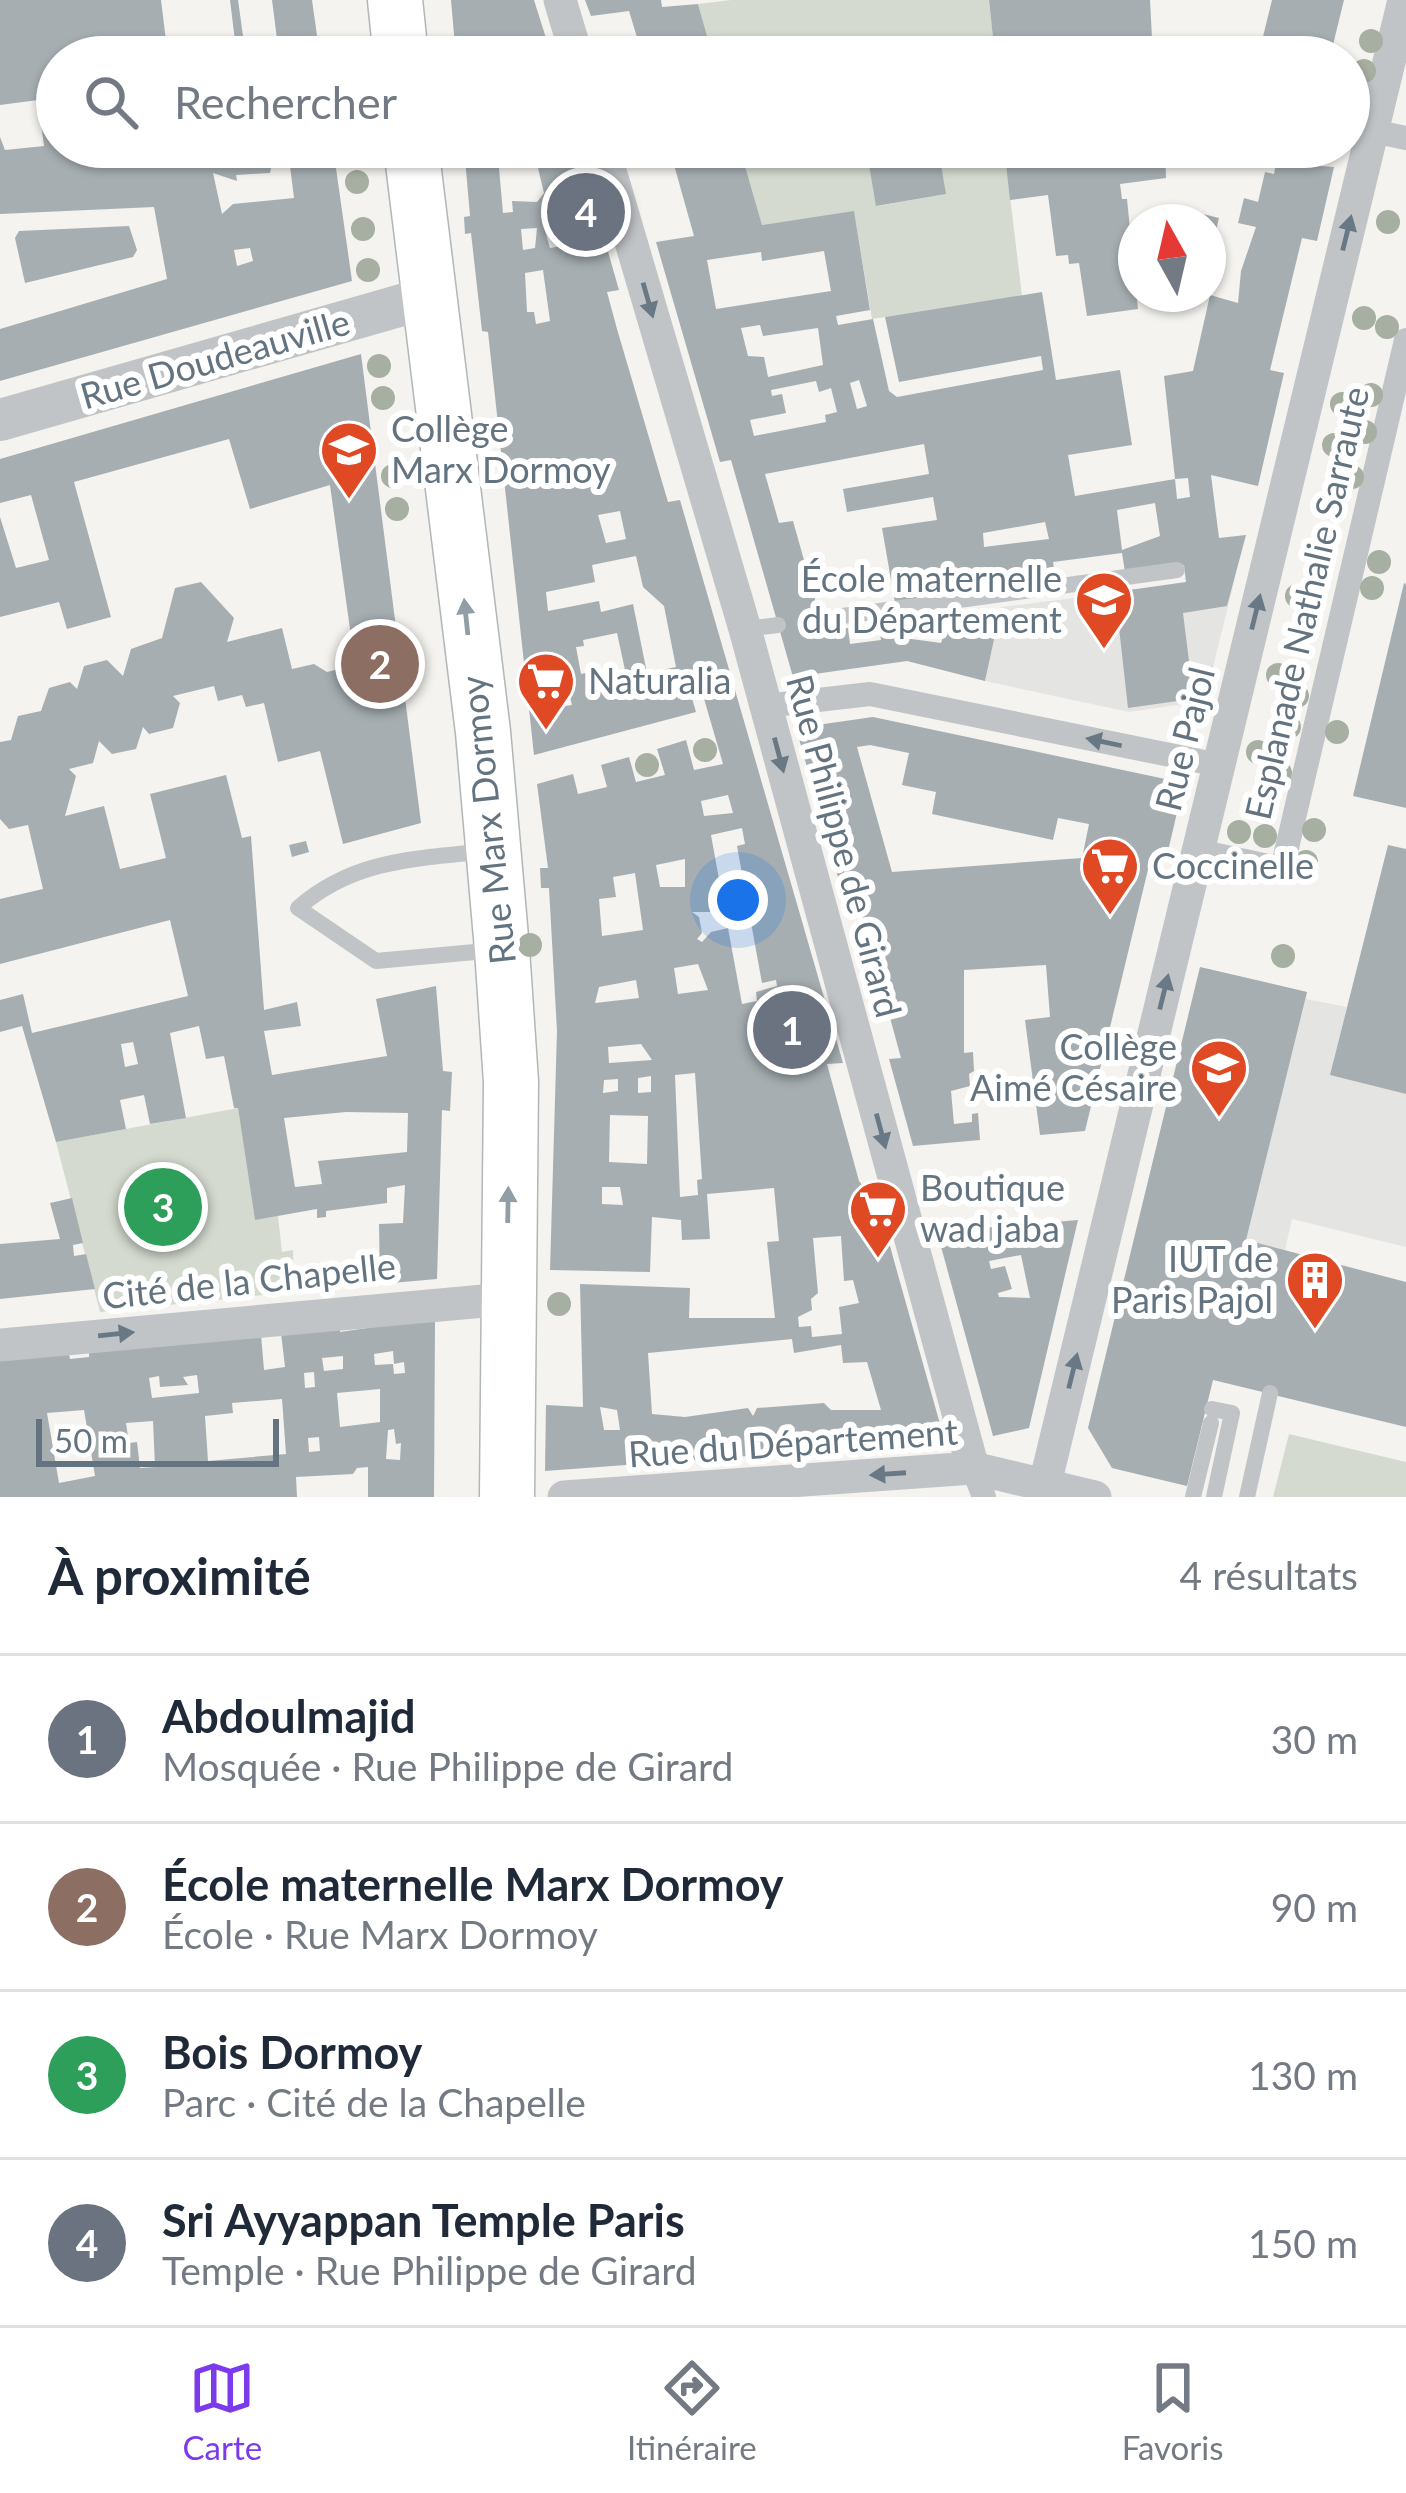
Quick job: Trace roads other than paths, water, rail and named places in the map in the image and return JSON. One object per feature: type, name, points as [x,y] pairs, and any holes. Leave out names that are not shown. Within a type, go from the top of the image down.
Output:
[{"type":"main road","points":[[395,0],[399,36]]},
{"type":"main road","name":"Rue Marx Dormoy","points":[[414,168],[502,949],[511,1082],[507,1497]]},
{"type":"street","points":[[560,0],[571,36]]},
{"type":"street","name":"Rue Pajol","points":[[1370,139],[1404,0]]},
{"type":"street","points":[[1372,131],[1406,138]]},
{"type":"street","name":"Rue Philippe de Girard","points":[[610,168],[761,627],[766,706],[979,1483]]},
{"type":"street","name":"Rue Pajol","points":[[1044,1491],[1363,168]]},
{"type":"street","name":"Rue Doudeauville","points":[[0,420],[430,298]]},
{"type":"street","name":"Esplanade Nathalie Sarraute","points":[[1198,851],[1282,869],[1406,340]]},
{"type":"street","points":[[766,706],[870,694],[1219,765]]},
{"type":"street","name":"Cité de la Chapelle","points":[[0,1345],[506,1300]]},
{"type":"street","name":"Rue du Département","points":[[564,1497],[979,1483],[1095,1497]]},
{"type":"lane","points":[[820,619],[1178,570]]},
{"type":"lane","points":[[494,850],[360,867],[324,886],[298,908],[376,961],[502,949]]},
{"type":"lane","points":[[1247,1497],[1270,1394]]},
{"type":"lane","points":[[1193,1497],[1211,1416],[1232,1413],[1214,1497]]},
{"type":"place","name":"Sri Ayyappan Temple Paris","points":[[586,212]]},
{"type":"place","name":"Collège Marx Dormoy","points":[[349,501]]},
{"type":"place","name":"École maternelle du Département","points":[[1104,651]]},
{"type":"place","name":"École maternelle Marx Dormoy","points":[[380,664]]},
{"type":"place","name":"Naturalia","points":[[546,732]]},
{"type":"place","name":"Coccinelle","points":[[1110,917]]},
{"type":"place","name":"Abdoulmajid","points":[[792,1030]]},
{"type":"place","name":"Collège Aimé Césaire","points":[[1219,1119]]},
{"type":"place","name":"Bois Dormoy","points":[[163,1207]]},
{"type":"place","name":"Boutique wad jaba","points":[[878,1260]]},
{"type":"place","name":"IUT de Paris Pajol","points":[[1315,1331]]}]
